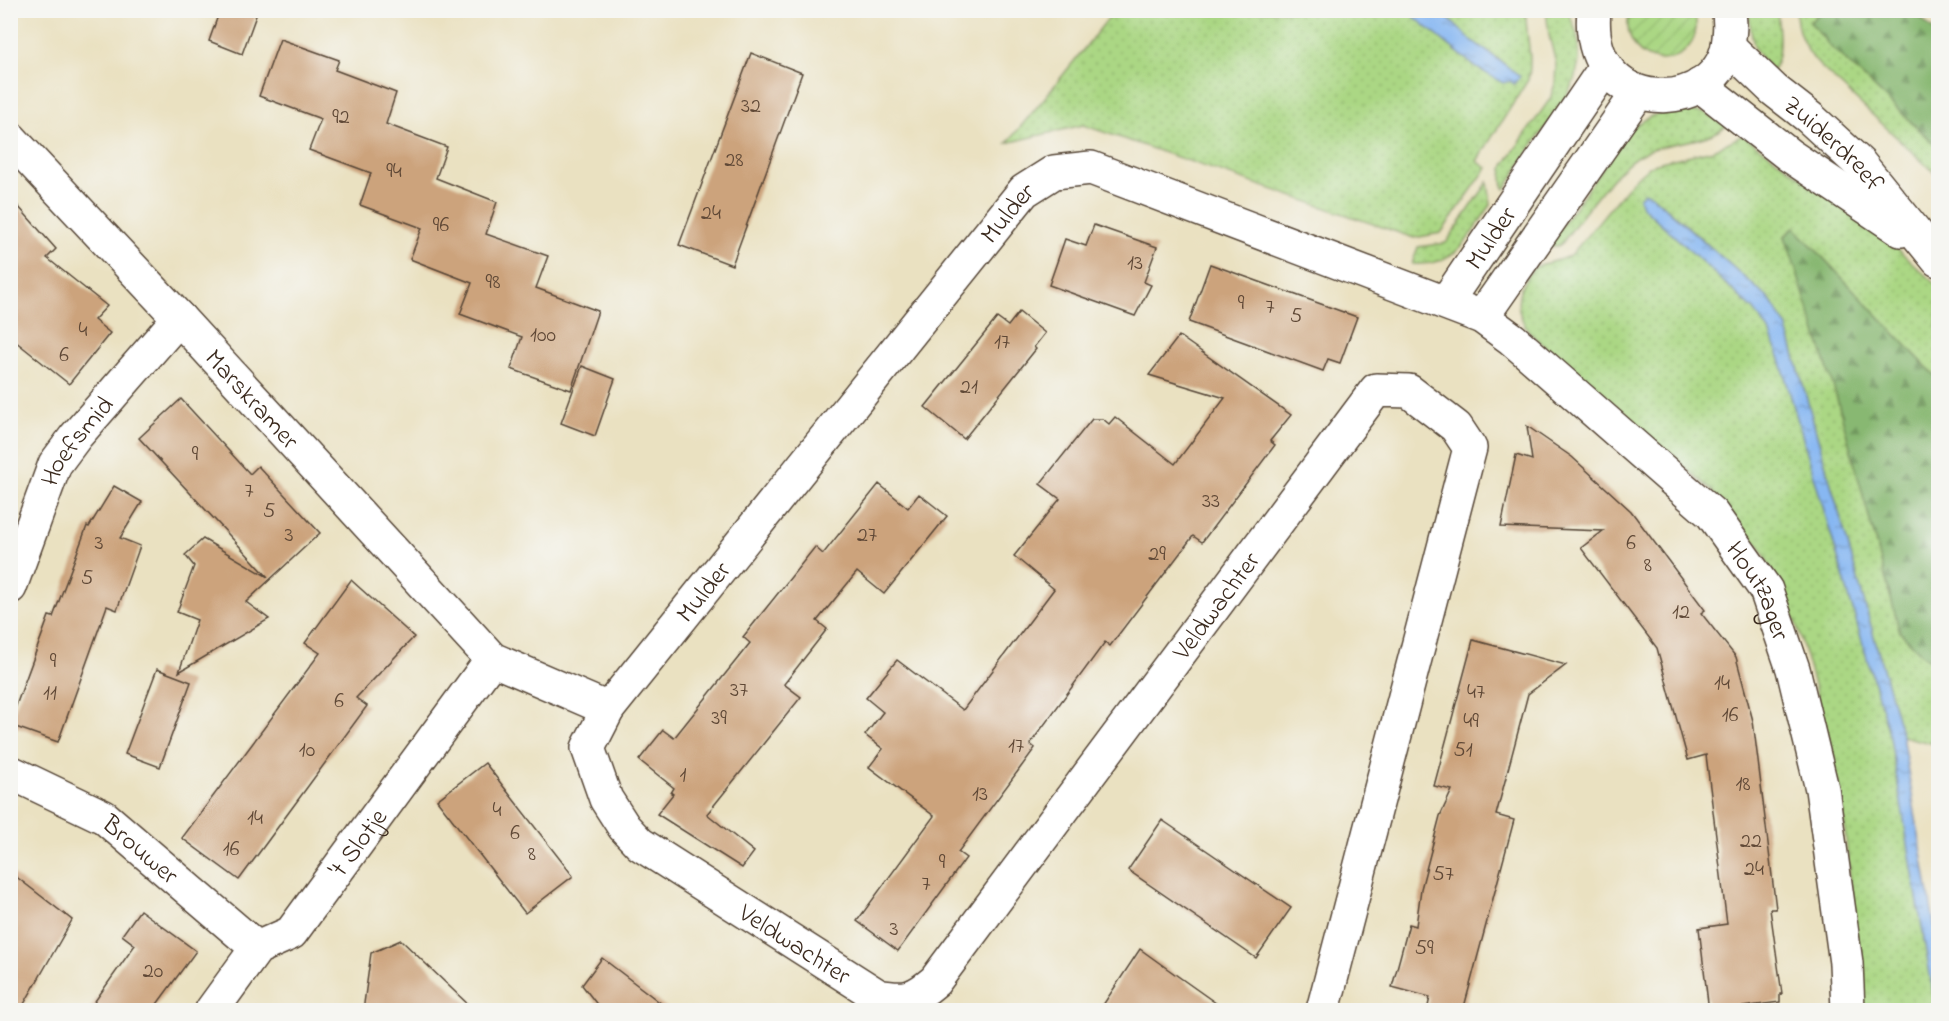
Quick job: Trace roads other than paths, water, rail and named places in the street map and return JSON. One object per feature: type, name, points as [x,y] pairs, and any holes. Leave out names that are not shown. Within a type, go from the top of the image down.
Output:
[{"type":"street","points":[[1594,10],[1592,30],[1596,50],[1605,68],[1620,82],[1638,93],[1659,96],[1681,94],[1700,85],[1712,75],[1722,61],[1728,46],[1731,18],[1728,10]]},
{"type":"street","name":"Zuiderdreef","points":[[1728,46],[1774,90],[1810,118],[1860,164],[1934,255]]},
{"type":"street","name":"Mulder","points":[[608,709],[1024,191],[1054,172],[1091,168],[1446,302],[1605,68]]},
{"type":"street","name":"Zuiderdreef","points":[[1700,85],[1789,154],[1934,255]]},
{"type":"street","name":"Mulder","points":[[1482,317],[1638,93]]},
{"type":"street","name":"Marskramer","points":[[10,138],[179,318],[492,659]]},
{"type":"street","name":"Houtzager","points":[[1446,302],[1482,317],[1512,339],[1712,514],[1766,590],[1793,669],[1822,789],[1846,963],[1848,1011]]},
{"type":"street","name":"Hoefsmid","points":[[10,587],[55,464],[76,436],[179,318]]},
{"type":"street","name":"Veldwachter","points":[[608,709],[588,748],[606,799],[624,827],[640,844],[878,996],[897,999],[919,995],[935,981],[1376,390],[1409,391],[1456,427],[1470,448],[1323,1011]]},
{"type":"street","points":[[492,659],[608,709]]},
{"type":"street","name":"'t Slotje","points":[[257,948],[291,933],[492,659]]},
{"type":"street","name":"Brouwer","points":[[10,772],[104,817],[257,948]]},
{"type":"street","points":[[212,1011],[257,948]]},
{"type":"water","points":[[1407,11],[1440,11],[1470,39],[1520,76],[1514,84],[1510,81],[1503,83],[1477,68]]},
{"type":"water","points":[[1644,192],[1651,195],[1769,299],[1786,325],[1902,736],[1938,947],[1938,1010],[1936,1010],[1890,737],[1780,359],[1769,331],[1754,310],[1642,206],[1639,198]]}]
